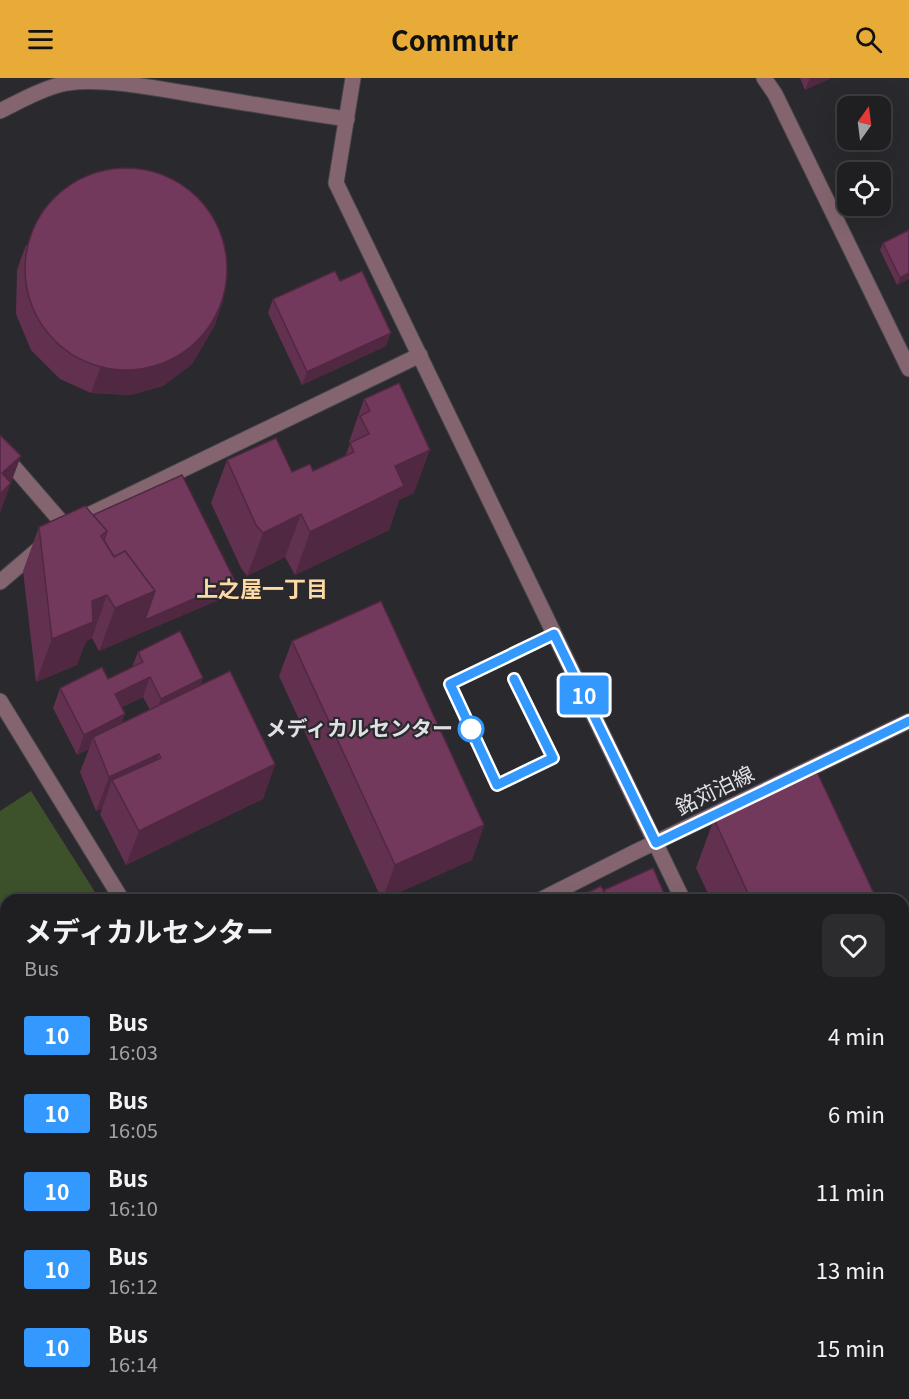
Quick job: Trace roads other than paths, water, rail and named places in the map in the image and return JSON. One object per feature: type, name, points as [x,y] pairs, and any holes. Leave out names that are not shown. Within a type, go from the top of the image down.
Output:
[{"type":"street","points":[[353,78],[336,183],[680,894]]},
{"type":"street","points":[[764,78],[775,94],[909,369]]},
{"type":"street","points":[[0,111],[48,88],[69,82],[92,82],[156,88],[346,119]]},
{"type":"street","points":[[0,582],[57,533],[420,355]]},
{"type":"street","points":[[0,451],[57,533]]},
{"type":"street","points":[[0,700],[118,894]]},
{"type":"street","name":"銘苅泊線","points":[[552,894],[909,721]]},
{"type":"place","name":"メディカルセンター","points":[[471,729]]},
{"type":"district","name":"上之屋一丁目","points":[[262,589]]}]
